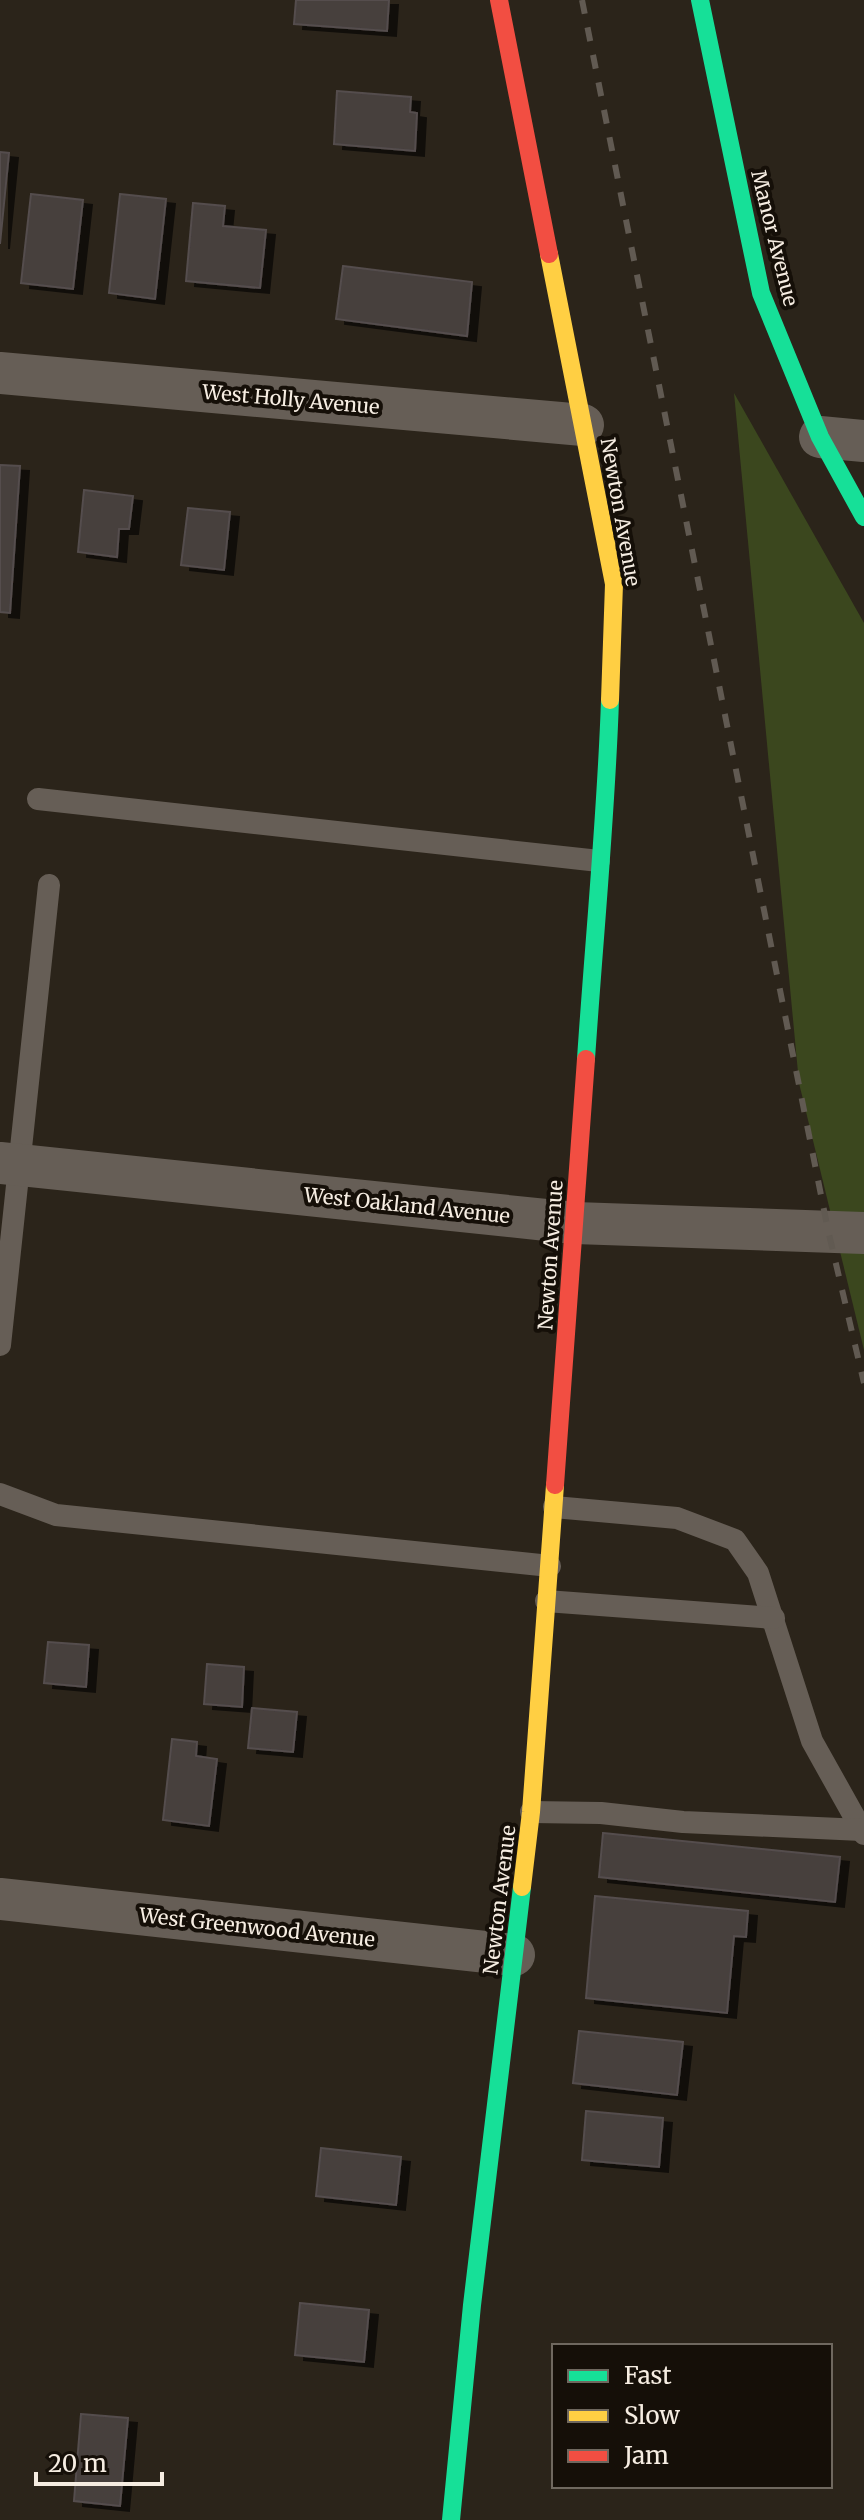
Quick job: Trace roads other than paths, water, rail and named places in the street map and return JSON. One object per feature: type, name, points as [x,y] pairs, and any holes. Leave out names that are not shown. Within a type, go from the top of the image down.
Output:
[{"type":"street","name":"Newton Avenue","points":[[451,2520],[472,2305],[531,1812],[599,861],[607,788],[614,584],[499,0]]},
{"type":"street","name":"Manor Avenue","points":[[700,0],[761,293],[820,437],[864,517]]},
{"type":"street","name":"West Holly Avenue","points":[[0,373],[583,425]]},
{"type":"street","points":[[820,437],[864,441]]},
{"type":"street","name":"West Oakland Avenue","points":[[10,1164],[575,1223],[864,1233]]},
{"type":"street","name":"West Greenwood Avenue","points":[[0,1899],[514,1955]]},
{"type":"lane","points":[[38,799],[599,861]]},
{"type":"lane","points":[[0,1345],[10,1164],[49,885]]},
{"type":"lane","points":[[0,1494],[56,1515],[550,1566]]},
{"type":"lane","points":[[554,1507],[677,1518],[735,1540],[758,1573],[812,1741],[863,1832]]},
{"type":"lane","points":[[546,1601],[774,1618]]},
{"type":"lane","points":[[531,1812],[601,1813],[683,1822],[863,1832]]},
{"type":"railway","points":[[582,0],[828,1230],[864,1383]]}]
